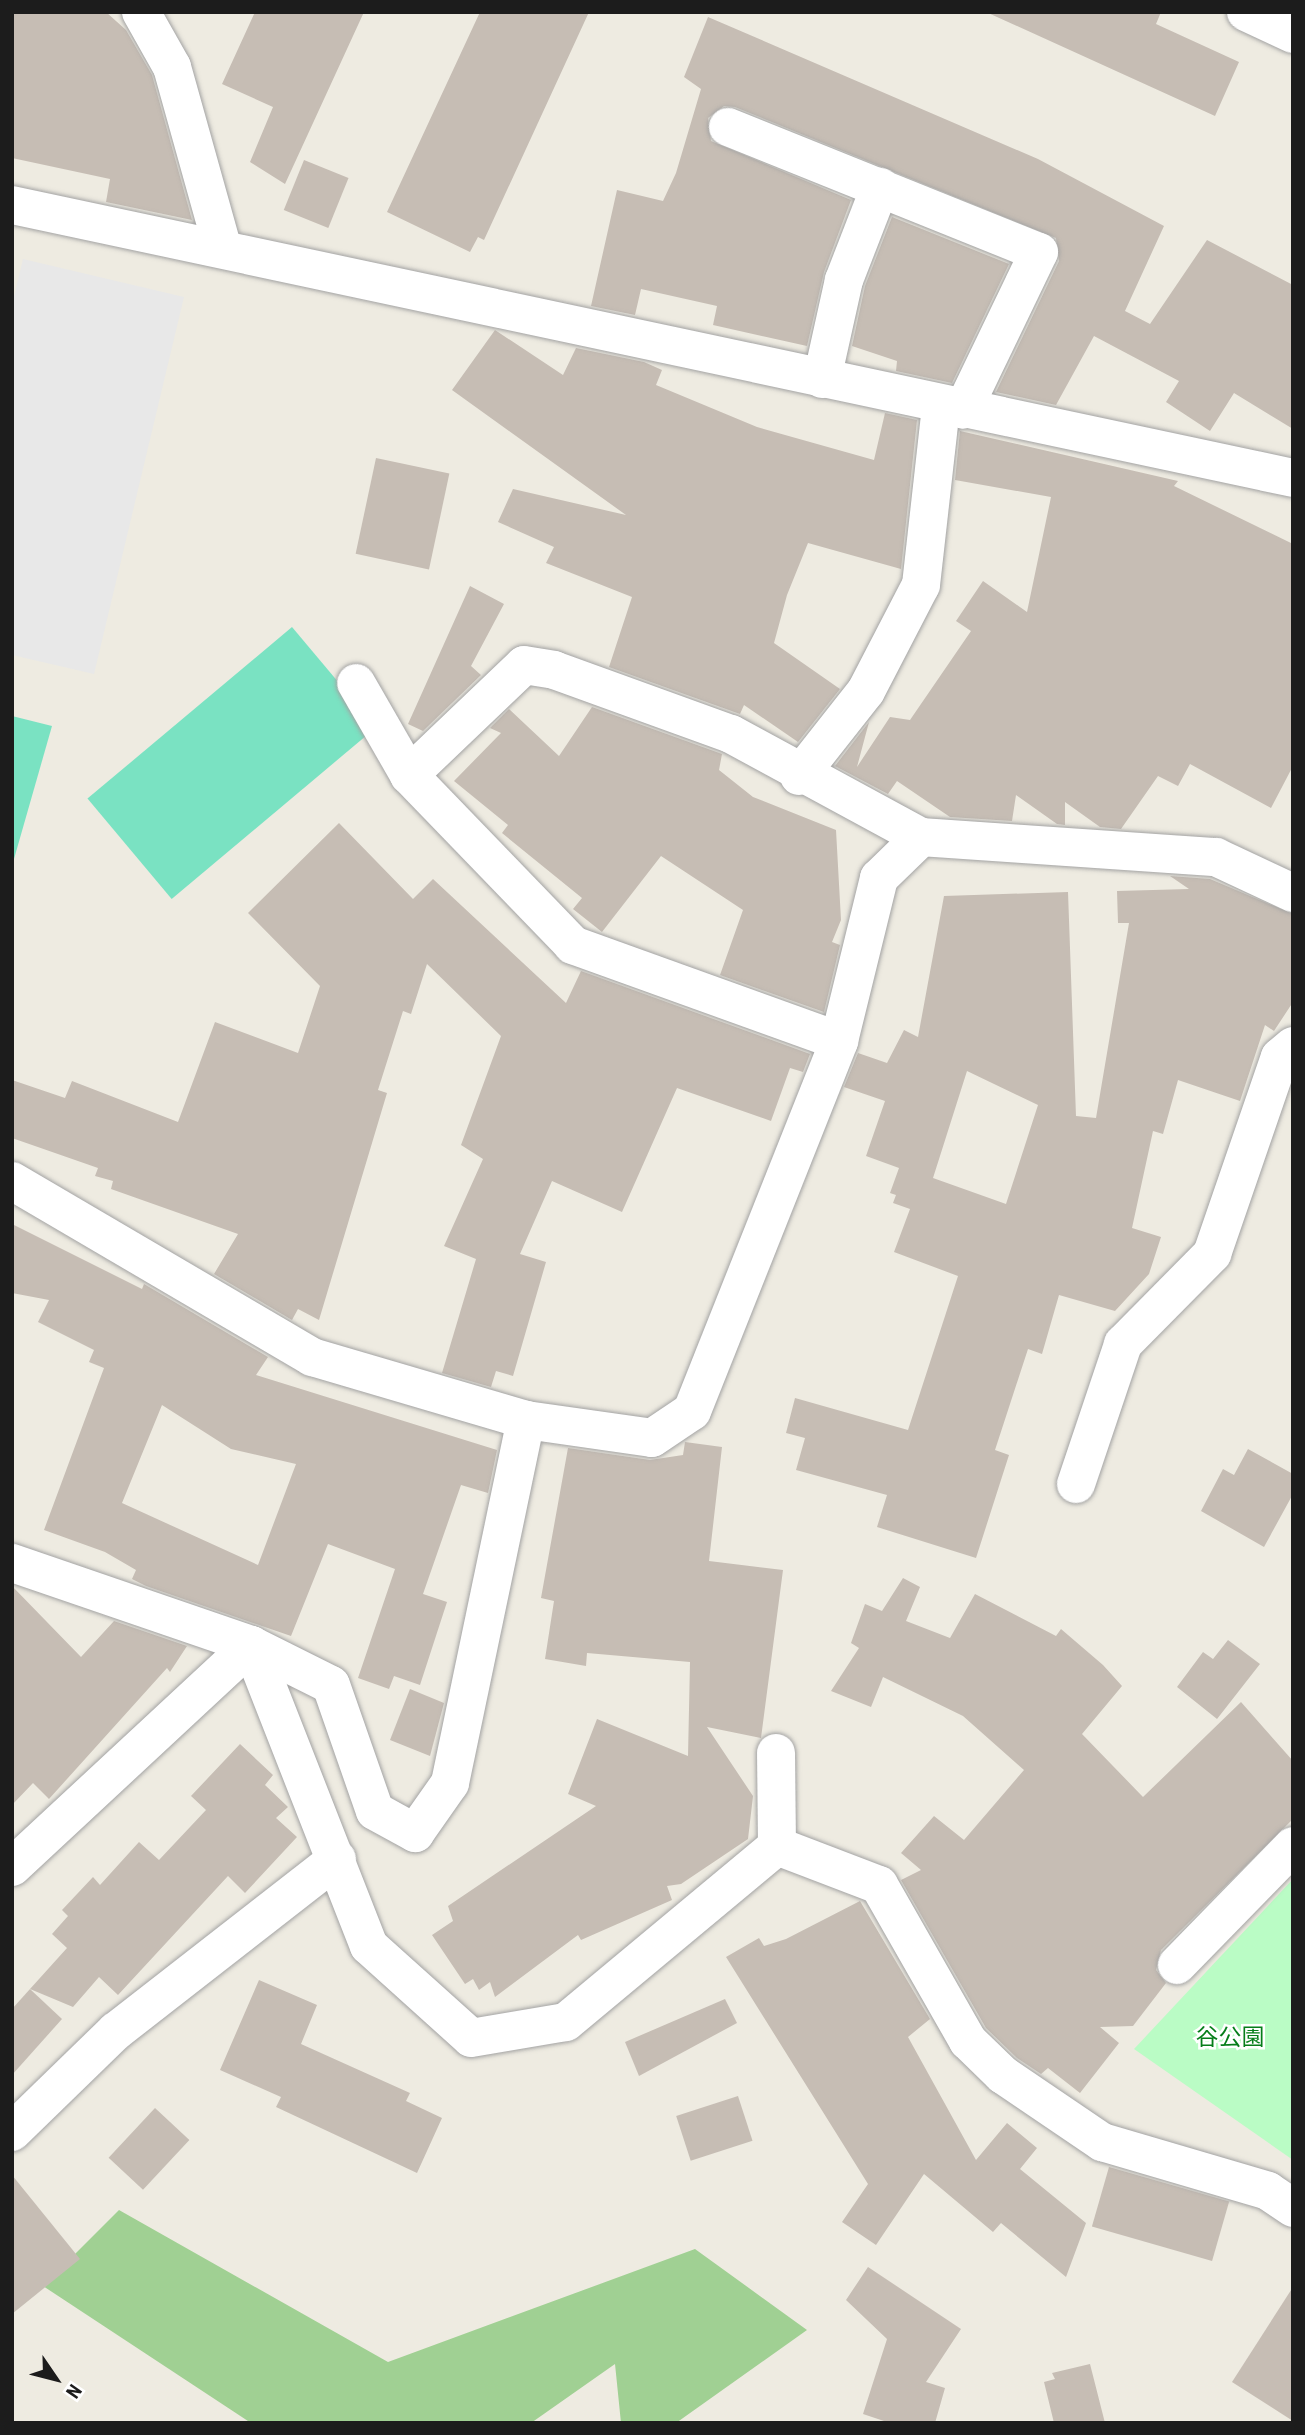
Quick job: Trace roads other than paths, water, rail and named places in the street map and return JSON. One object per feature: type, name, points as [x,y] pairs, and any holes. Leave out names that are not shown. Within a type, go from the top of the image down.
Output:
[{"type":"street","points":[[141,12],[172,68],[222,246]]},
{"type":"street","points":[[1246,12],[1293,34]]},
{"type":"street","points":[[728,127],[1039,251],[952,408],[921,585],[866,691],[799,776]]},
{"type":"street","points":[[822,379],[844,280],[880,187]]},
{"type":"street","points":[[12,205],[222,246],[952,408],[1293,478]]},
{"type":"street","points":[[409,775],[524,665],[554,670],[731,734],[799,776],[921,837],[1216,857],[1293,893]]},
{"type":"street","points":[[356,683],[409,775],[573,945],[839,1041]]},
{"type":"street","points":[[12,1181],[312,1357],[526,1420],[652,1438],[692,1411],[839,1041],[879,878],[921,837]]},
{"type":"street","points":[[1076,1484],[1124,1343],[1212,1254],[1280,1057],[1293,1046]]},
{"type":"street","points":[[12,1563],[251,1645],[331,1685],[374,1811],[415,1833],[450,1783],[526,1420]]},
{"type":"street","points":[[251,1645],[369,1946],[471,2038],[566,2022],[777,1846]]},
{"type":"street","points":[[12,1867],[251,1645]]},
{"type":"street","points":[[776,1753],[777,1846]]},
{"type":"street","points":[[777,1846],[879,1885],[968,2041],[1003,2075],[1102,2142],[1268,2191],[1293,2208]]},
{"type":"street","points":[[1177,1965],[1293,1846]]},
{"type":"street","points":[[12,2133],[117,2031],[337,1859]]},
{"type":"park label","name":"谷公園","points":[[1230,2038]]}]
